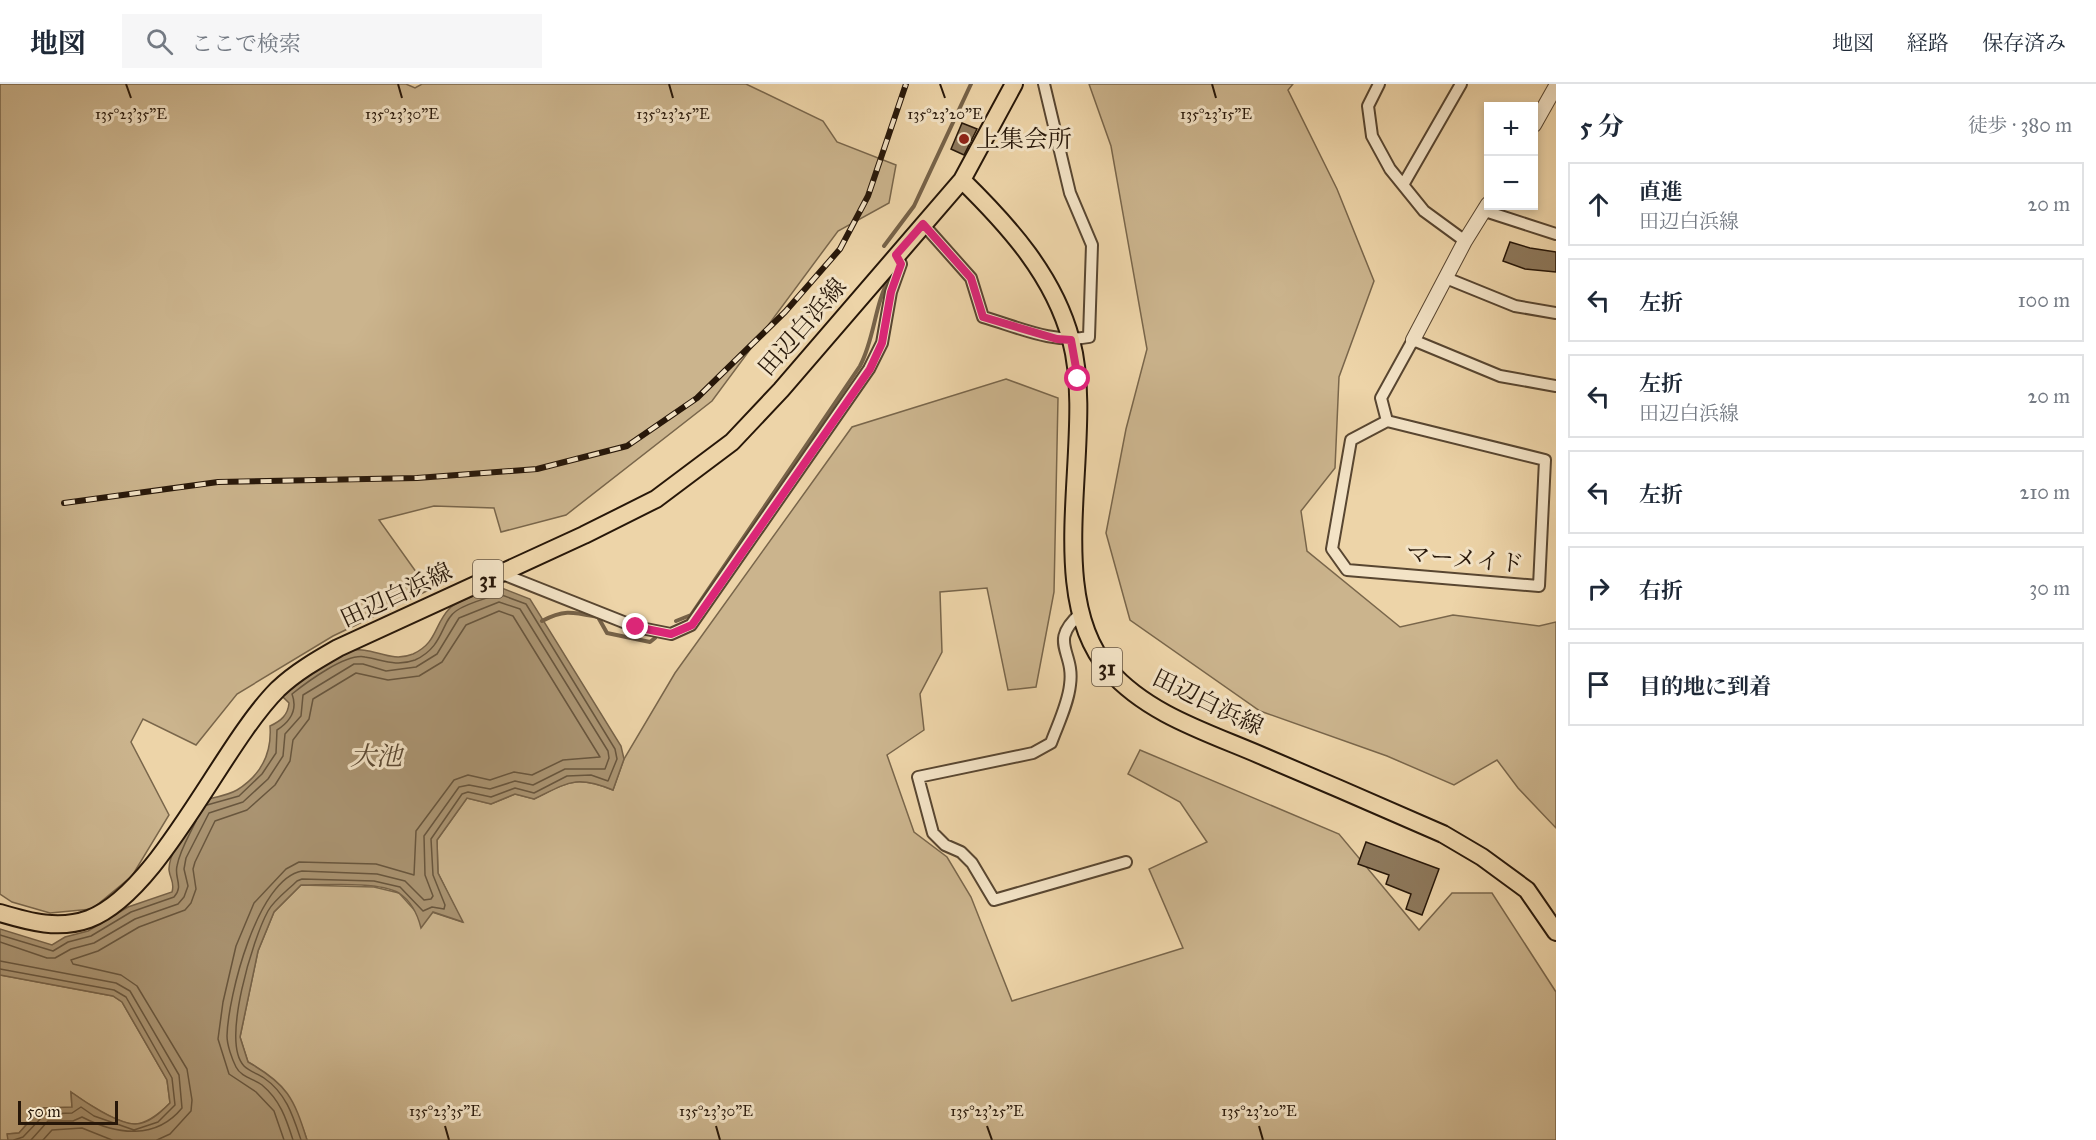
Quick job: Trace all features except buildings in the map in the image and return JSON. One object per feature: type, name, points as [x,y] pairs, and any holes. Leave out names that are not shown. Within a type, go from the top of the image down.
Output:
[{"type":"main road","name":"田辺白浜線","points":[[0,913],[32,922],[61,926],[89,919],[114,906],[157,858],[248,726],[278,689],[309,664],[338,648],[656,499],[732,442],[781,390],[962,180],[1014,84]]},
{"type":"main road","name":"田辺白浜線","points":[[962,180],[1026,250],[1055,296],[1071,340],[1078,379],[1075,565],[1081,613],[1090,640],[1108,669],[1154,706],[1175,718],[1443,834],[1482,857],[1527,890],[1556,932]]},
{"type":"street","points":[[923,224],[971,278],[983,317],[1057,339],[1071,340],[1089,336],[1092,246],[1070,193],[1044,84]]},
{"type":"street","points":[[1379,84],[1368,106],[1372,136],[1390,170],[1424,211],[1465,241]]},
{"type":"street","points":[[1403,185],[1461,84]]},
{"type":"street","points":[[1538,117],[1556,86]]},
{"type":"street","points":[[1387,421],[1381,398],[1465,241],[1486,210]]},
{"type":"street","points":[[1492,210],[1556,234]]},
{"type":"street","points":[[500,573],[636,627],[671,634],[692,625],[870,369],[882,343],[891,292],[901,264],[896,255]]},
{"type":"street","points":[[1446,278],[1515,306],[1556,313]]},
{"type":"street","points":[[1413,340],[1500,376],[1556,386]]},
{"type":"street","name":"マーメイド","points":[[1387,421],[1545,460],[1539,586],[1347,570],[1332,549],[1351,440],[1387,421]]},
{"type":"street","points":[[1081,613],[1068,625],[1063,637],[1070,685],[1052,742],[1033,753],[918,777],[933,833],[945,844],[961,852],[972,864],[994,900],[1126,862]]},
{"type":"shaded area","points":[[0,84],[406,84],[415,88],[422,84],[746,84],[823,121],[837,142],[896,165],[889,203],[838,231],[712,401],[566,515],[501,532],[494,508],[434,506],[379,520],[429,590],[333,636],[237,694],[196,745],[143,719],[131,742],[169,815],[132,876],[92,909],[50,913],[12,902],[0,894]]},
{"type":"shaded area","points":[[1089,84],[1293,84],[1288,90],[1337,189],[1374,281],[1339,377],[1335,468],[1301,511],[1307,551],[1400,627],[1453,615],[1539,626],[1556,622],[1556,828],[1518,788],[1497,760],[1454,785],[1387,756],[1260,711],[1130,620],[1106,533],[1126,429],[1147,349],[1111,146]]},
{"type":"shaded area","points":[[1006,379],[1058,398],[1054,592],[1036,687],[1008,690],[987,588],[940,592],[942,652],[920,694],[924,730],[887,755],[914,832],[947,857],[971,897],[1012,1001],[1183,948],[1149,869],[1207,842],[1180,802],[1128,774],[1140,750],[1339,834],[1419,930],[1452,893],[1492,893],[1556,992],[1556,1140],[307,1140],[298,1116],[278,1085],[248,1062],[240,1037],[258,951],[274,912],[301,885],[374,887],[399,893],[417,913],[432,912],[462,922],[438,873],[437,840],[467,798],[491,804],[515,794],[534,799],[572,782],[590,783],[613,790],[624,759],[675,673],[852,427]]},
{"type":"shaded area","points":[[0,975],[113,996],[122,1002],[167,1080],[170,1103],[149,1120],[134,1124],[110,1116],[71,1092],[72,1108],[41,1108],[19,1133],[8,1134],[8,1140],[0,1140]]},
{"type":"water","name":"大池","points":[[499,587],[530,599],[621,746],[624,759],[613,790],[590,783],[573,782],[534,799],[515,794],[491,804],[467,798],[437,840],[438,873],[463,922],[433,912],[421,928],[413,909],[399,893],[390,889],[365,885],[301,885],[274,912],[258,951],[240,1037],[248,1062],[280,1085],[293,1103],[307,1140],[8,1140],[7,1134],[19,1133],[41,1108],[72,1107],[71,1092],[110,1116],[134,1124],[149,1120],[170,1103],[167,1080],[122,1002],[113,996],[0,975],[0,929],[52,945],[65,937],[88,931],[128,907],[172,892],[170,863],[186,825],[200,801],[237,790],[259,770],[267,754],[270,726],[283,717],[287,711],[289,703],[281,695],[324,664],[350,651],[366,650],[396,657],[413,654],[427,645],[444,615],[452,606]]},
{"type":"waterway","points":[[884,246],[914,206],[971,84]]},
{"type":"waterway","points":[[676,621],[691,615],[860,366],[890,277]]},
{"type":"waterway","points":[[542,621],[563,613],[582,614],[598,617],[607,633],[650,642],[655,638]]},
{"type":"railway","points":[[64,503],[218,482],[417,478],[537,469],[627,446],[697,398],[785,312],[840,249],[868,196],[906,84]]},
{"type":"place","name":"上集会所","points":[[964,139]]},
{"type":"route","points":[[636,627],[671,634],[692,625],[870,369],[882,343],[891,292],[901,264],[896,255],[923,224],[971,278],[983,317],[1057,339],[1071,340],[1078,379]]}]
